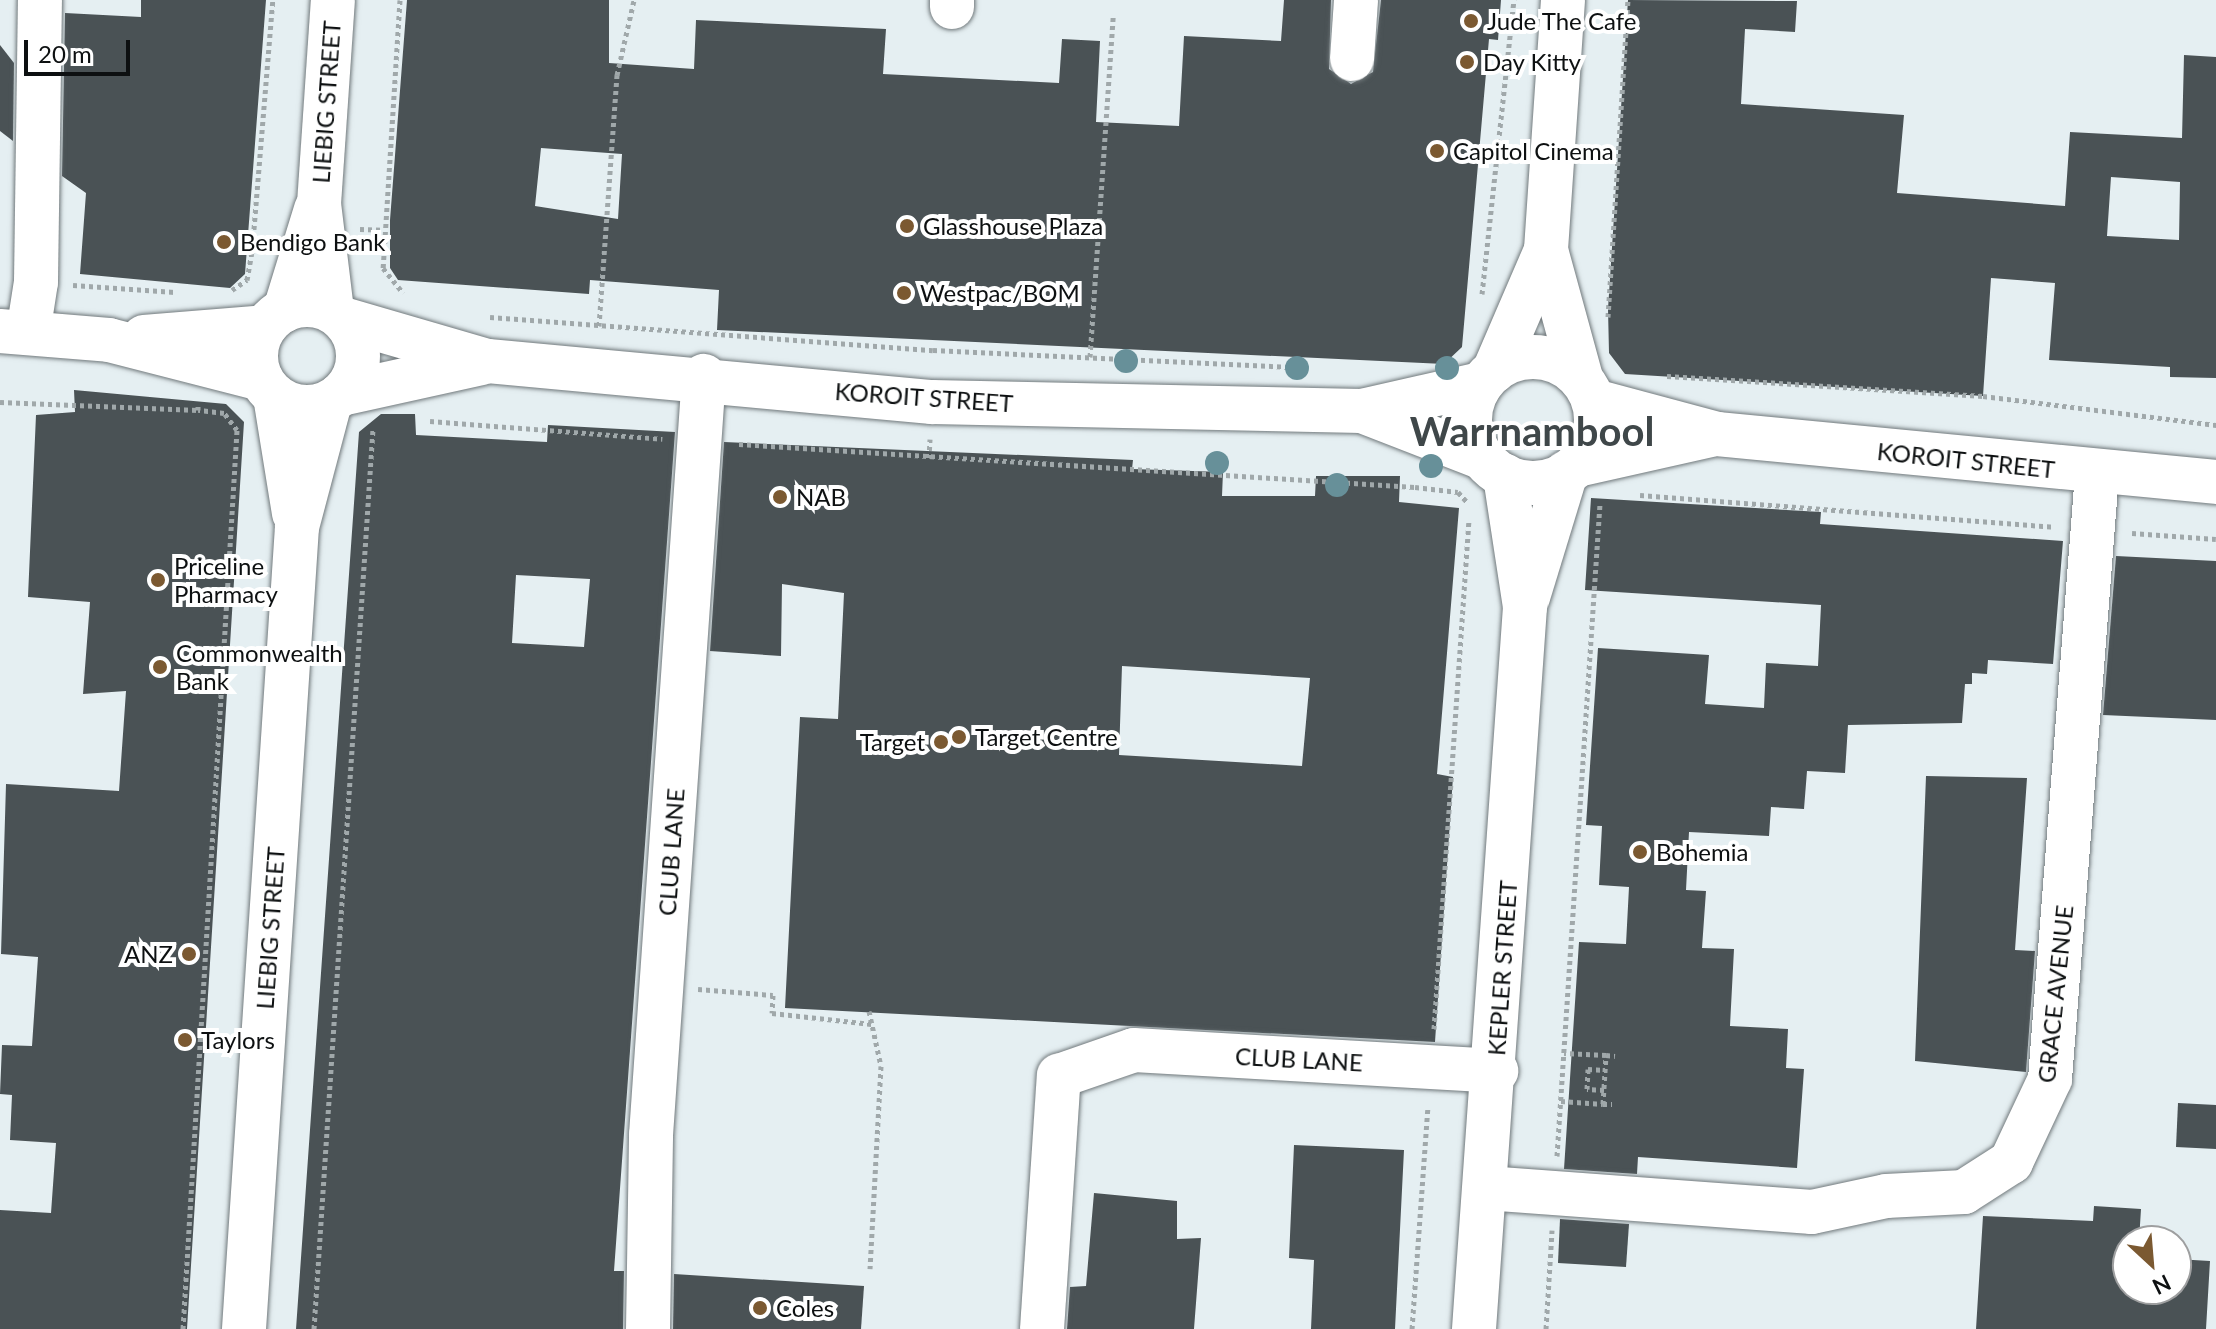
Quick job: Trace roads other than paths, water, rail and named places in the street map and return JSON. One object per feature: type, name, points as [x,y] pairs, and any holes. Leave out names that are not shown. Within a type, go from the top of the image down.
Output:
[{"type":"street","points":[[40,0],[36,282],[14,332],[109,340],[275,318],[337,315],[353,332],[358,366],[336,398],[302,407],[268,387],[202,330]]},
{"type":"street","name":"LIEBIG STREET","points":[[333,0],[319,204],[337,315]]},
{"type":"street","points":[[1352,59],[1356,0]]},
{"type":"street","points":[[1546,250],[1470,422],[1494,467],[1529,482],[1582,478],[1594,435],[1587,390],[1546,250],[1563,0]]},
{"type":"street","name":"LIEBIG STREET","points":[[275,318],[306,226],[319,204]]},
{"type":"street","name":"KOROIT STREET","points":[[337,315],[488,361],[704,376],[932,402],[1362,411],[1487,378]]},
{"type":"street","points":[[268,387],[256,352],[275,318]]},
{"type":"street","points":[[1487,378],[1510,361],[1548,358],[1587,390]]},
{"type":"street","name":"KOROIT STREET","points":[[336,398],[432,379],[488,361]]},
{"type":"street","name":"CLUB LANE","points":[[648,1329],[662,986],[704,376]]},
{"type":"street","name":"LIEBIG STREET","points":[[268,387],[297,527]]},
{"type":"street","name":"KOROIT STREET","points":[[1587,390],[1646,432],[1717,434],[2097,474],[2216,482]]},
{"type":"street","name":"LIEBIG STREET","points":[[244,1329],[297,527],[336,398]]},
{"type":"street","name":"KOROIT STREET","points":[[1362,411],[1494,467]]},
{"type":"street","name":"KOROIT STREET","points":[[1582,478],[1646,432]]},
{"type":"street","name":"KEPLER STREET","points":[[1474,1329],[1496,1071],[1525,607],[1494,467]]},
{"type":"street","name":"GRACE AVENUE","points":[[1486,1188],[1812,1212],[1886,1196],[1964,1192],[2011,1162],[2050,1079],[2097,474]]},
{"type":"street","name":"KEPLER STREET","points":[[1525,607],[1582,478]]},
{"type":"street","name":"CLUB LANE","points":[[1042,1329],[1059,1076],[1134,1050],[1496,1071]]},
{"type":"place","name":"Jude The Cafe","points":[[1471,21]]},
{"type":"place","name":"Day Kitty","points":[[1467,62]]},
{"type":"place","name":"Capitol Cinema","points":[[1437,151]]},
{"type":"place","name":"Glasshouse Plaza","points":[[907,226]]},
{"type":"place","name":"Bendigo Bank","points":[[224,242]]},
{"type":"place","name":"Westpac/BOM","points":[[904,293]]},
{"type":"place","name":"NAB","points":[[780,497]]},
{"type":"place","name":"Priceline Pharmacy","points":[[158,580]]},
{"type":"place","name":"Commonwealth Bank","points":[[160,667]]},
{"type":"place","name":"Target Centre","points":[[959,737]]},
{"type":"place","name":"Target","points":[[941,742]]},
{"type":"place","name":"Bohemia","points":[[1640,852]]},
{"type":"place","name":"ANZ","points":[[189,954]]},
{"type":"place","name":"Taylors","points":[[185,1040]]},
{"type":"place","name":"Coles","points":[[760,1308]]},
{"type":"district","name":"Warrnambool","points":[[1532,431]]}]
